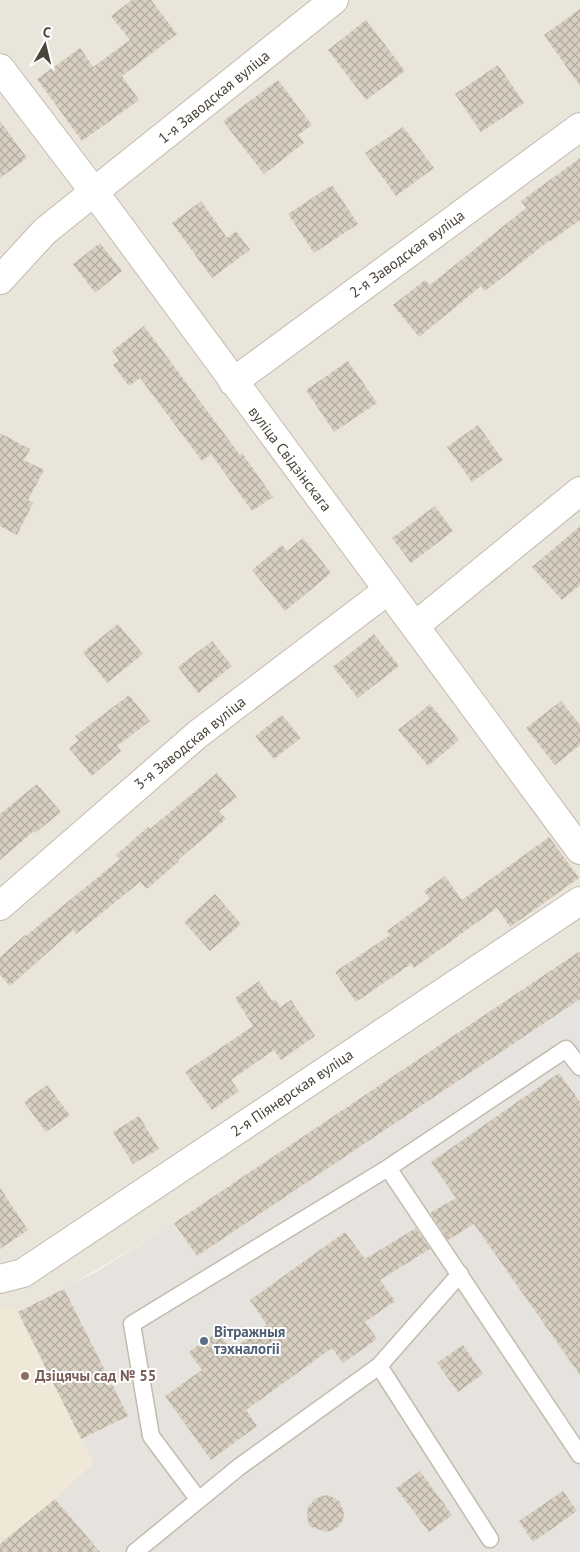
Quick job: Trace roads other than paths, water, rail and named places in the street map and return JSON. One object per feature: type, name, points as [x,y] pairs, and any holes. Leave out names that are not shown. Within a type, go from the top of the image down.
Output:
[{"type":"street","name":"1-я Заводская вуліца","points":[[0,280],[45,232],[334,0]]},
{"type":"street","name":"вуліца Свідзінскага","points":[[0,68],[580,850]]},
{"type":"street","name":"2-я Заводская вуліца","points":[[233,382],[580,127]]},
{"type":"street","points":[[415,626],[580,491]]},
{"type":"street","name":"3-я Заводская вуліца","points":[[0,906],[198,734],[388,590]]},
{"type":"street","name":"2-я Піянерская вуліца","points":[[0,1279],[23,1273],[580,901]]},
{"type":"lane","points":[[198,1499],[151,1436],[132,1324],[388,1168],[566,1048],[580,1067]]},
{"type":"lane","points":[[388,1168],[580,1455]]},
{"type":"lane","points":[[135,1552],[239,1467],[379,1366],[460,1274]]},
{"type":"lane","points":[[379,1366],[490,1539]]},
{"type":"place","name":"Вітражныя тэхналогіі","points":[[204,1341]]},
{"type":"place","name":"Дзіцячы сад № 55","points":[[25,1376]]}]
